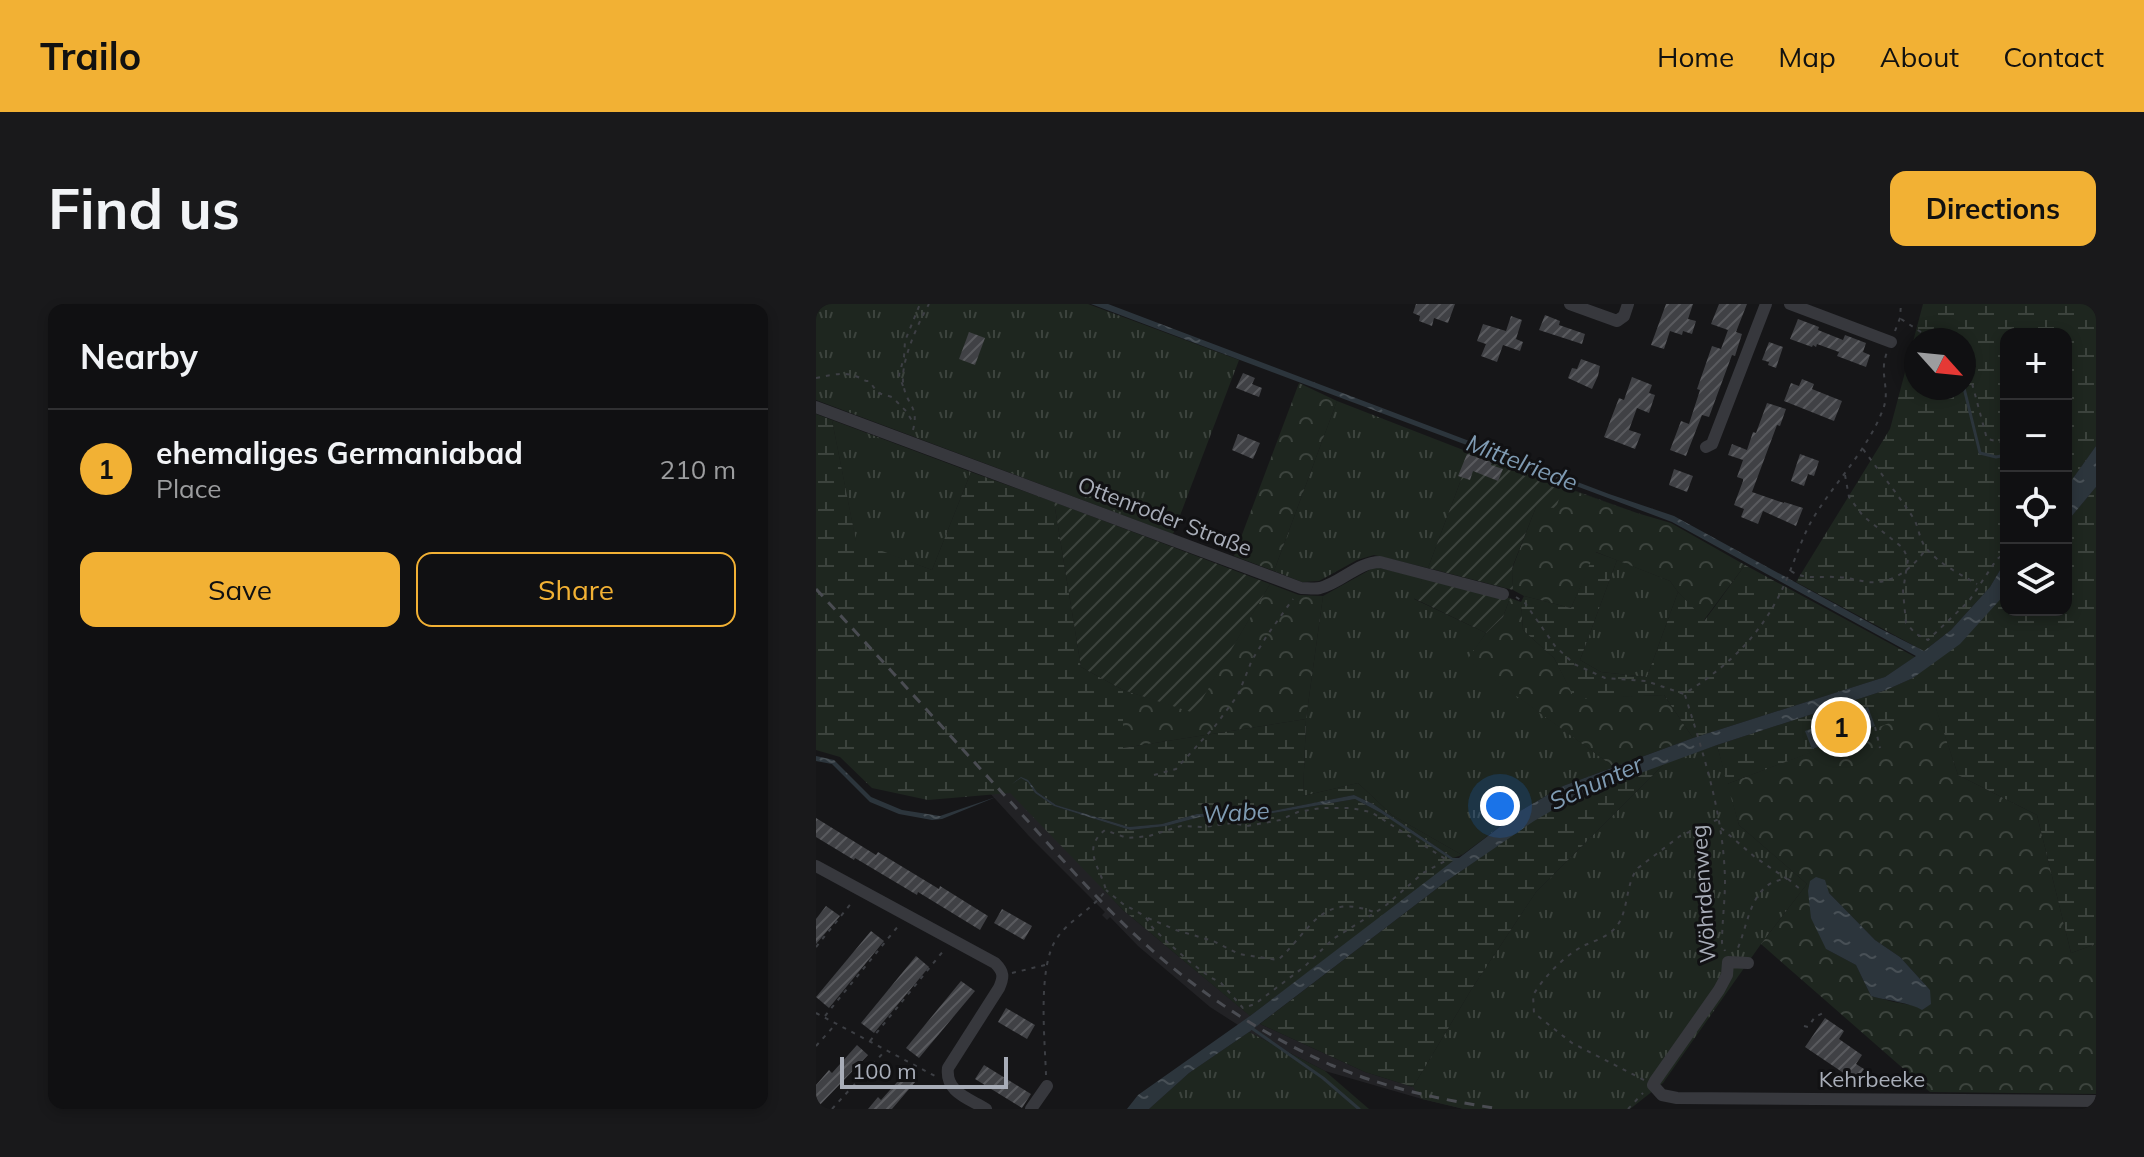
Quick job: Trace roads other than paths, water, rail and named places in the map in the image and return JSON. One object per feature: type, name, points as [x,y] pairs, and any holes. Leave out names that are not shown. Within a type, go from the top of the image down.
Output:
[{"type":"street","points":[[1570,304],[1617,321],[1624,316],[1628,304]]},
{"type":"street","points":[[1706,447],[1712,444],[1766,304]]},
{"type":"street","points":[[1790,304],[1891,342]]},
{"type":"street","name":"Ottenroder Straße","points":[[816,407],[1301,588],[1321,588],[1374,561],[1503,594]]},
{"type":"street","points":[[816,866],[1001,969],[1003,975],[999,988],[948,1068],[947,1077],[954,1089],[986,1109]]},
{"type":"street","name":"Wöhrdenweg","points":[[1653,1085],[1719,990],[1727,975],[1728,962],[1748,963]]},
{"type":"street","name":"Kehrbeeke","points":[[1653,1085],[1662,1095],[1677,1098],[2096,1101]]},
{"type":"street","points":[[1031,1109],[1047,1086]]},
{"type":"water","points":[[1091,304],[1108,304],[1674,516],[1924,651],[1951,630],[1990,587],[2000,570],[2000,600],[1960,644],[1913,678],[1575,797],[1448,880],[1249,1032],[1189,1073],[1149,1109],[1127,1109],[1138,1095],[1250,1016],[1453,861],[1355,799],[1273,813],[1200,817],[1166,826],[1130,830],[1054,806],[1035,793],[1021,778],[1012,784],[1021,777],[1028,780],[1037,792],[1056,805],[1129,827],[1162,824],[1197,814],[1267,812],[1354,795],[1373,804],[1453,858],[1459,858],[1522,810],[1563,786],[1693,738],[1885,677],[1916,656],[1672,522]]},
{"type":"water","points":[[2096,446],[2096,487],[2072,516],[2072,480]]},
{"type":"water","points":[[1868,707],[1875,726],[1812,749],[1805,731]]},
{"type":"water","points":[[816,756],[834,760],[871,797],[902,810],[940,816],[996,797],[942,819],[899,814],[870,802],[832,764],[816,761]]},
{"type":"water","points":[[1816,877],[1825,880],[1829,893],[1875,940],[1900,957],[1930,990],[1931,1004],[1922,1010],[1871,996],[1856,965],[1826,949],[1811,918],[1808,891],[1810,881]]},
{"type":"waterway","points":[[1967,400],[1980,453],[2000,456]]},
{"type":"waterway","points":[[1250,1027],[1323,1078],[1359,1109]]},
{"type":"railway","points":[[816,589],[1091,891],[1144,943],[1187,979],[1256,1026],[1331,1065],[1414,1092],[1500,1109]]},
{"type":"place","name":"ehemaliges Germaniabad","points":[[1841,727]]},
{"type":"water label","name":"Mittelriede","points":[[1522,463]]},
{"type":"water label","name":"Schunter","points":[[1596,783]]},
{"type":"water label","name":"Wabe","points":[[1236,813]]}]
